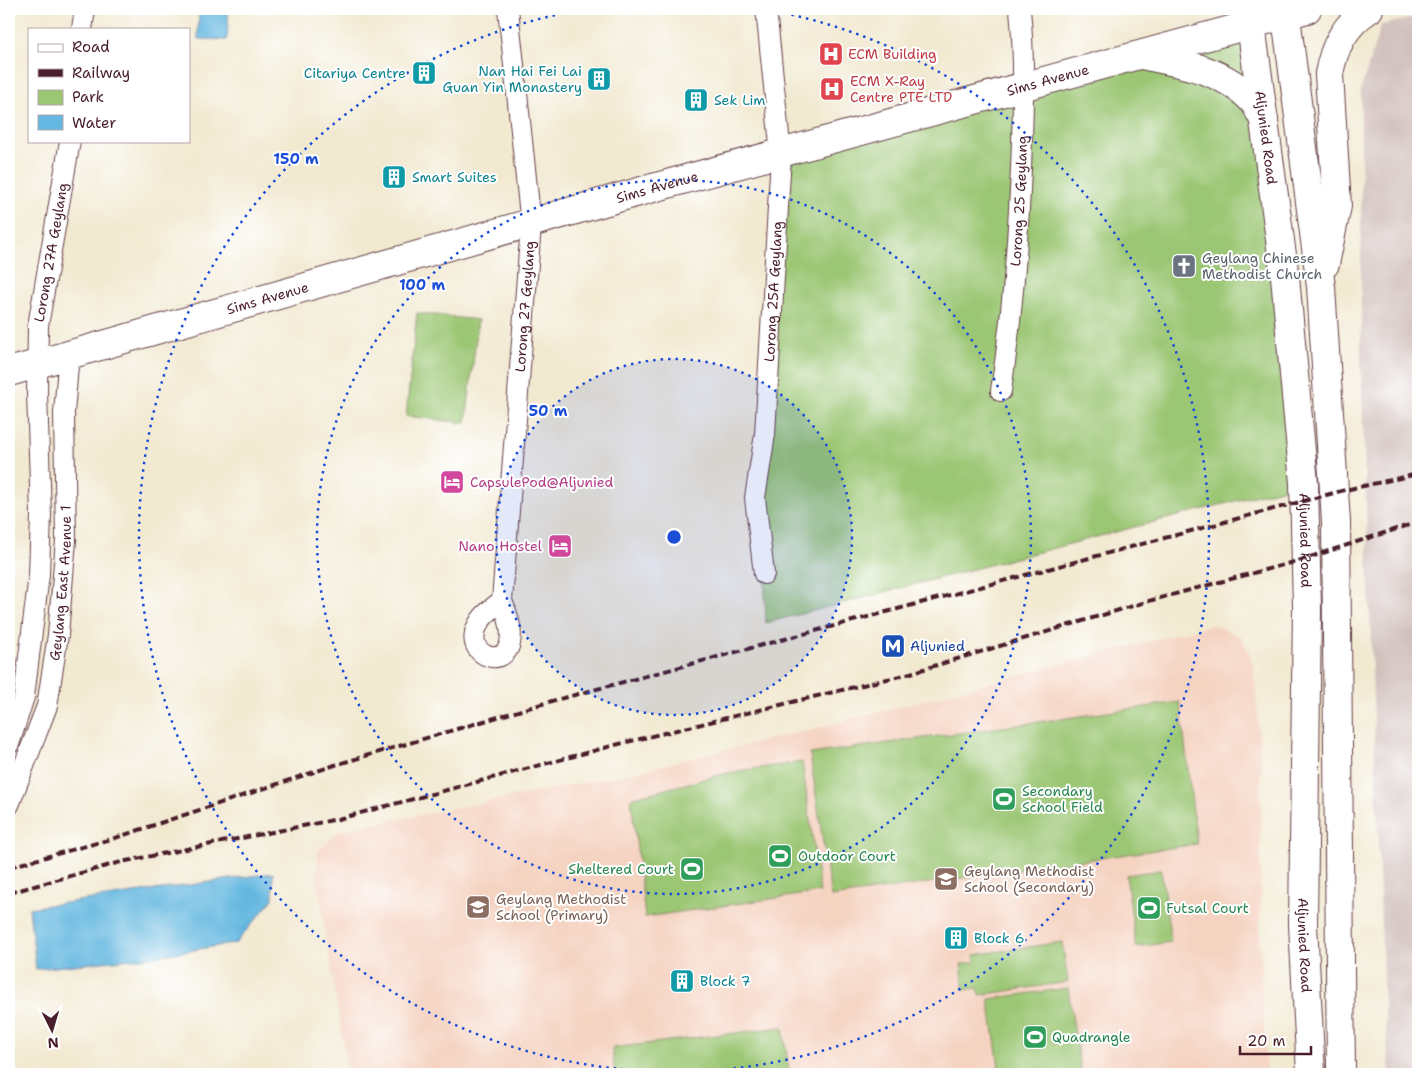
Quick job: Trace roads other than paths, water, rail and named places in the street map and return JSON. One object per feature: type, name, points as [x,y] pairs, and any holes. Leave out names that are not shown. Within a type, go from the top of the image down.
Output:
[{"type":"main road","points":[[1321,288],[1337,206],[1329,74],[1333,52],[1343,33],[1359,16],[1369,9]]},
{"type":"main road","name":"Sims Avenue","points":[[9,372],[649,190],[781,155],[1137,54],[1249,17],[1293,11]]},
{"type":"main road","name":"Aljunied Road","points":[[1293,11],[1321,288],[1336,522],[1341,1074]]},
{"type":"main road","name":"Aljunied Road","points":[[1249,17],[1285,277],[1304,483],[1307,608],[1303,925],[1311,1074]]},
{"type":"main road","points":[[1137,54],[1196,66],[1228,81],[1252,100],[1264,120]]},
{"type":"street","points":[[82,28],[85,9]]},
{"type":"street","name":"Lorong 27 Geylang","points":[[502,601],[531,225],[508,9]]},
{"type":"street","name":"Lorong 25A Geylang","points":[[764,574],[755,498],[764,434],[781,155],[766,9]]},
{"type":"street","name":"Lorong 25 Geylang","points":[[1001,391],[1013,305],[1024,86],[1020,9]]},
{"type":"street","name":"Lorong 27A Geylang","points":[[37,364],[40,317],[70,142]]},
{"type":"street","name":"Geylang East Avenue 1","points":[[9,805],[47,706],[58,636],[66,540],[64,420],[69,354]]},
{"type":"street","name":"Geylang East Avenue 1","points":[[9,744],[24,697],[38,575],[41,515],[37,364]]},
{"type":"water","points":[[199,9],[229,9],[227,40],[198,39]]},
{"type":"water","points":[[273,873],[273,899],[236,943],[151,957],[36,969],[29,908]]},
{"type":"railway","points":[[9,867],[115,838],[335,765],[552,701],[1345,490],[1418,474]]},
{"type":"railway","points":[[9,893],[121,862],[338,819],[623,743],[904,675],[1149,601],[1298,561],[1418,522]]},
{"type":"place","name":"ECM Building","points":[[831,54]]},
{"type":"place","name":"Citariya Centre","points":[[424,73]]},
{"type":"place","name":"Nan Hai Fei Lai Guan Yin Monastery","points":[[599,79]]},
{"type":"place","name":"ECM X-Ray Centre PTE LTD","points":[[832,89]]},
{"type":"place","name":"Sek Lim","points":[[696,100]]},
{"type":"place","name":"Smart Suites","points":[[394,177]]},
{"type":"place","name":"Geylang Chinese Methodist Church","points":[[1184,266]]},
{"type":"place","name":"CapsulePod@Aljunied","points":[[452,482]]},
{"type":"place","name":"Nano Hostel","points":[[560,546]]},
{"type":"place","name":"Aljunied","points":[[893,646]]},
{"type":"place","name":"Secondary School Field","points":[[1004,799]]},
{"type":"place","name":"Outdoor Court","points":[[780,856]]},
{"type":"place","name":"Sheltered Court","points":[[692,869]]},
{"type":"place","name":"Geylang Methodist School (Secondary)","points":[[946,879]]},
{"type":"place","name":"Geylang Methodist School (Primary)","points":[[478,907]]},
{"type":"place","name":"Futsal Court","points":[[1149,908]]},
{"type":"place","name":"Block 6","points":[[956,938]]},
{"type":"place","name":"Block 7","points":[[682,981]]},
{"type":"place","name":"Quadrangle","points":[[1035,1037]]}]
